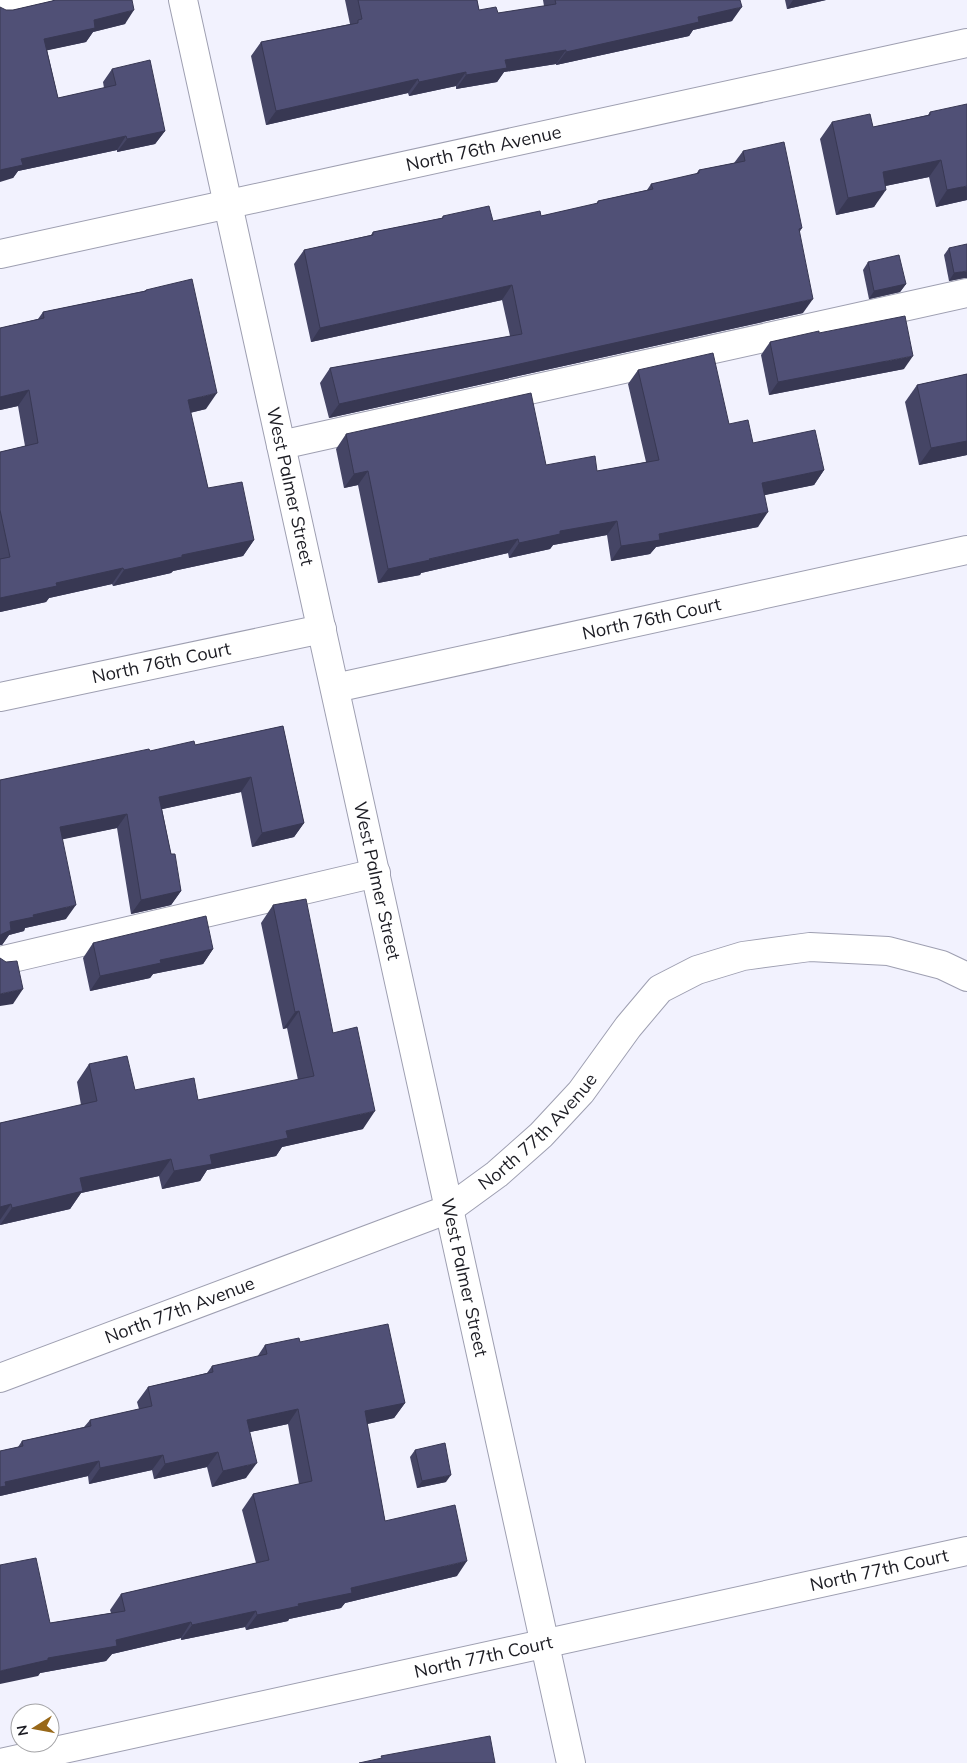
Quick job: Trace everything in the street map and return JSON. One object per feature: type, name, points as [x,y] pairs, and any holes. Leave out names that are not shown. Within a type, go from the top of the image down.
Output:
[{"type":"street","points":[[0,9],[39,0]]},
{"type":"street","name":"West Palmer Street","points":[[184,0],[571,1763]]},
{"type":"street","name":"North 76th Avenue","points":[[0,254],[967,42]]},
{"type":"street","points":[[281,445],[967,293]]},
{"type":"street","name":"North 76th Court","points":[[334,688],[967,550]]},
{"type":"street","name":"North 76th Court","points":[[0,697],[322,629]]},
{"type":"street","points":[[0,961],[376,873]]},
{"type":"street","name":"North 77th Avenue","points":[[0,1378],[449,1208],[497,1174],[541,1134],[581,1092],[628,1027],[660,989],[697,970],[743,956],[810,947],[888,950],[942,964],[967,977]]},
{"type":"street","name":"North 77th Court","points":[[0,1763],[967,1551]]},
{"type":"building","points":[[55,0],[132,0],[134,10],[94,20],[95,28],[44,39],[58,98],[116,85],[112,69],[150,60],[165,131],[127,139],[126,136],[21,159],[23,165],[0,170],[0,7],[6,10],[13,10]]},
{"type":"building","points":[[358,0],[477,0],[479,10],[496,7],[498,13],[556,4],[555,0],[740,0],[742,7],[698,17],[699,22],[566,52],[566,50],[505,60],[507,68],[466,75],[466,72],[419,82],[418,79],[276,111],[261,42],[358,23],[358,20],[362,19]]},
{"type":"building","points":[[967,104],[967,186],[947,190],[941,160],[883,172],[886,190],[848,198],[832,122],[870,114],[873,127],[930,115],[930,112]]},
{"type":"building","points":[[784,142],[802,228],[799,229],[813,299],[339,404],[330,368],[522,334],[512,285],[320,328],[304,250],[373,235],[373,232],[443,218],[443,216],[489,206],[493,221],[540,211],[541,216],[653,189],[651,184],[699,173],[699,170],[745,161],[743,151]]},
{"type":"building","points":[[967,244],[967,271],[954,273],[949,248]]},
{"type":"building","points":[[899,255],[906,284],[874,291],[868,262]]},
{"type":"building","points":[[192,279],[217,393],[188,400],[208,488],[242,482],[254,540],[182,555],[182,557],[124,570],[123,568],[56,583],[57,586],[0,598],[0,559],[10,557],[0,510],[0,452],[38,443],[29,390],[0,397],[0,328],[44,318],[43,312],[146,291]]},
{"type":"building","points":[[905,316],[913,356],[778,382],[770,342],[819,331],[819,333]]},
{"type":"building","points":[[713,353],[729,424],[748,420],[753,443],[815,430],[824,470],[762,483],[768,512],[659,534],[660,540],[621,546],[617,521],[560,531],[560,534],[519,543],[518,539],[388,569],[368,471],[354,474],[346,434],[531,393],[546,465],[595,456],[597,471],[659,460],[638,370]]},
{"type":"building","points":[[967,374],[967,441],[931,448],[917,385]]},
{"type":"building","points":[[283,726],[304,823],[262,833],[251,777],[159,797],[171,854],[175,854],[181,891],[141,900],[127,814],[60,827],[76,905],[10,922],[11,930],[0,935],[0,780],[149,749],[150,751],[194,741],[195,745]]},
{"type":"building","points":[[306,899],[333,1033],[357,1027],[375,1111],[286,1131],[288,1138],[210,1155],[212,1164],[174,1171],[171,1159],[80,1178],[83,1191],[12,1208],[11,1204],[0,1207],[0,1123],[97,1101],[89,1064],[127,1056],[135,1090],[194,1078],[198,1100],[314,1076],[299,1011],[295,1012],[273,905]]},
{"type":"building","points":[[206,916],[213,949],[160,960],[161,963],[100,976],[93,943]]},
{"type":"building","points":[[0,958],[6,962],[17,961],[23,989],[0,994]]},
{"type":"building","points":[[388,1324],[405,1403],[365,1411],[385,1521],[455,1505],[467,1561],[351,1588],[352,1593],[298,1604],[299,1606],[257,1615],[256,1611],[192,1625],[191,1622],[116,1640],[117,1646],[48,1658],[48,1660],[0,1671],[0,1565],[36,1558],[50,1623],[125,1611],[121,1594],[269,1560],[253,1494],[312,1481],[298,1409],[247,1420],[257,1463],[223,1471],[218,1452],[165,1464],[163,1455],[100,1468],[99,1461],[5,1482],[6,1486],[0,1487],[0,1451],[23,1446],[22,1441],[91,1426],[90,1420],[152,1406],[148,1387],[213,1372],[212,1366],[267,1354],[265,1345],[299,1338],[300,1342]]},
{"type":"building","points":[[445,1443],[451,1475],[422,1481],[415,1450]]},
{"type":"building","points":[[490,1736],[495,1763],[359,1763],[382,1758],[381,1756]]}]
